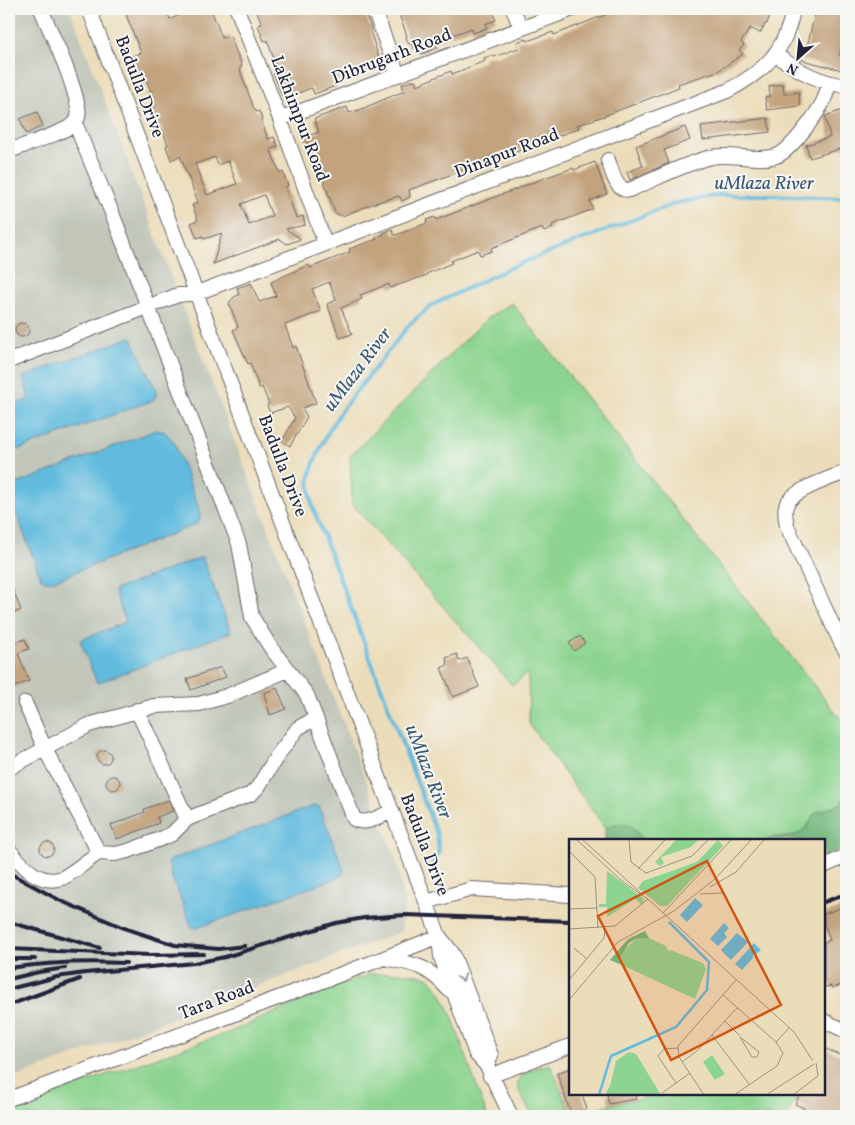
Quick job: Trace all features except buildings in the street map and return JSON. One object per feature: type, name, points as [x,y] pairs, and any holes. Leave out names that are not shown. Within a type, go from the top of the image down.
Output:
[{"type":"street","points":[[9,151],[51,135],[75,123],[79,115],[79,108],[69,78],[41,9]]},
{"type":"street","name":"Badulla Drive","points":[[89,9],[439,936]]},
{"type":"street","name":"Lakhimpur Road","points":[[237,9],[280,119],[325,243]]},
{"type":"street","points":[[374,9],[398,75]]},
{"type":"street","points":[[513,9],[521,28]]},
{"type":"street","name":"Dibrugarh Road","points":[[280,119],[573,9]]},
{"type":"street","name":"Dinapur Road","points":[[9,361],[146,306],[178,295],[196,293],[727,91],[750,79],[775,54],[786,37],[793,9]]},
{"type":"street","points":[[775,54],[795,69],[812,78],[829,84],[846,86]]},
{"type":"street","points":[[608,160],[619,188],[624,191],[708,158],[728,155],[775,156],[788,149],[808,123],[822,104],[829,84]]},
{"type":"street","points":[[75,123],[112,213],[146,306],[234,531],[240,552],[252,618],[271,648],[306,695],[354,819],[362,822],[367,821],[392,811]]},
{"type":"street","points":[[846,472],[800,492],[791,498],[786,505],[785,514],[787,526],[846,651]]},
{"type":"street","points":[[9,768],[89,726],[154,706],[182,705],[227,696],[288,670]]},
{"type":"street","points":[[24,703],[45,749],[99,853]]},
{"type":"street","points":[[137,710],[187,819]]},
{"type":"street","points":[[9,850],[35,876],[49,879],[62,878],[99,853],[115,854],[128,851],[164,838],[172,834],[187,819],[251,794],[258,787],[277,756],[298,728],[316,718]]},
{"type":"street","points":[[825,866],[846,856]]},
{"type":"street","points":[[426,902],[472,889],[569,894]]},
{"type":"street","points":[[439,936],[440,957],[476,1054],[489,1071],[510,1115]]},
{"type":"street","points":[[439,936],[453,954],[490,1055],[489,1071]]},
{"type":"street","name":"Tara Road","points":[[9,1099],[439,936]]},
{"type":"street","points":[[384,958],[419,965],[430,971],[453,994]]},
{"type":"street","points":[[825,1022],[846,1029]]},
{"type":"street","points":[[489,1071],[569,1046]]},
{"type":"shaded area","points":[[9,9],[70,9],[178,295],[396,859],[404,900],[401,932],[9,1080]]},
{"type":"green space","points":[[512,303],[846,726],[847,779],[843,798],[840,804],[815,813],[803,831],[789,837],[770,839],[640,839],[636,830],[615,824],[605,828],[529,724],[528,673],[512,685],[352,504],[350,456],[486,319]]},
{"type":"green space","points":[[846,791],[846,846],[825,856],[825,839],[770,839],[789,837],[803,831],[815,813],[840,804]]},
{"type":"green space","points":[[615,824],[629,824],[636,830],[640,839],[605,839],[605,828]]},
{"type":"green space","points":[[406,973],[428,977],[440,991],[450,1011],[487,1116],[9,1116],[9,1109],[230,1032],[338,985],[371,974]]},
{"type":"green space","points":[[550,1064],[571,1115],[659,1095],[798,1095],[787,1116],[533,1116],[521,1095],[518,1082],[520,1077],[526,1072]]},
{"type":"water","points":[[131,337],[157,392],[155,398],[9,453],[9,407],[29,399],[23,377]]},
{"type":"water","points":[[156,430],[165,432],[174,442],[199,508],[200,518],[197,524],[61,578],[50,581],[43,580],[9,495],[9,487]]},
{"type":"water","points":[[202,557],[231,632],[97,683],[80,640],[126,622],[114,590]]},
{"type":"water","points":[[313,806],[320,809],[344,870],[342,876],[197,928],[192,927],[171,875],[168,861]]},
{"type":"waterway","name":"uMlaza River","points":[[430,868],[439,851],[437,835],[313,508],[309,481],[312,470],[318,453],[340,412],[410,324],[432,305],[514,266],[676,203],[720,195],[846,198]]},
{"type":"railway","points":[[13,875],[61,901],[124,928],[175,945],[218,949],[245,946]]},
{"type":"railway","points":[[825,902],[846,894]]},
{"type":"railway","points":[[9,989],[57,977],[194,963],[225,957],[336,923],[364,918],[405,915],[569,921]]},
{"type":"railway","points":[[9,922],[100,948]]},
{"type":"railway","points":[[9,949],[150,955],[204,954]]},
{"type":"railway","points":[[9,959],[35,959]]},
{"type":"railway","points":[[9,968],[67,962],[126,963]]},
{"type":"railway","points":[[9,979],[65,968]]},
{"type":"railway","points":[[9,1005],[80,979]]}]
